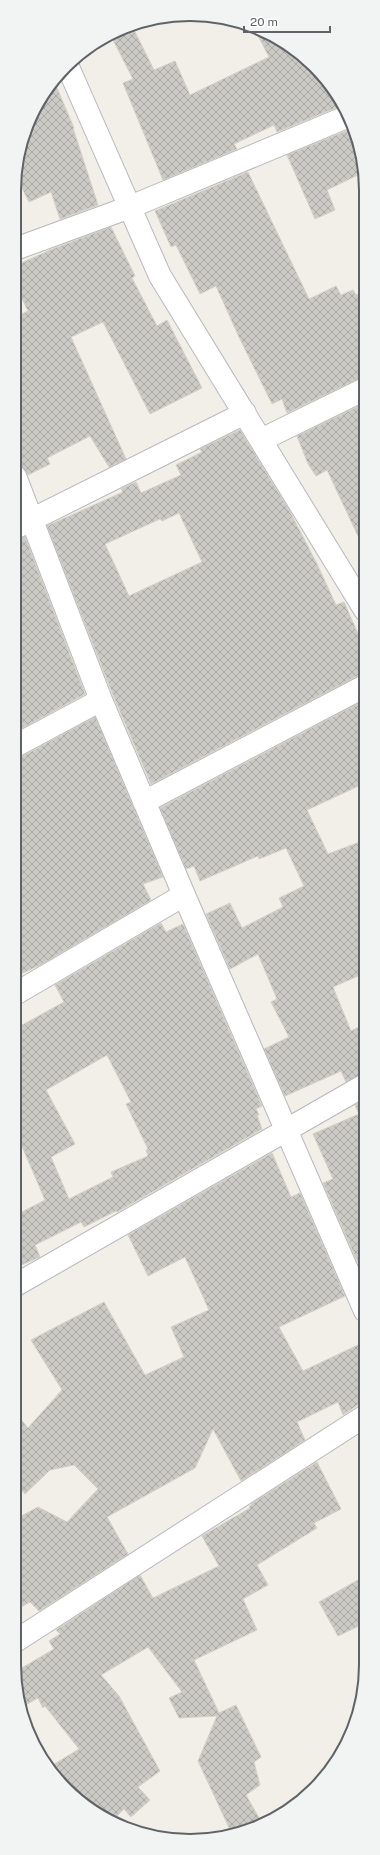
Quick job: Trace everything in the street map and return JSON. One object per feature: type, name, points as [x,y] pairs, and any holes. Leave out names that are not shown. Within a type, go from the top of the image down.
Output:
[{"type":"street","points":[[70,71],[160,276],[359,600]]},
{"type":"street","points":[[21,248],[130,207],[343,118]]},
{"type":"street","points":[[261,440],[359,392]]},
{"type":"street","points":[[23,523],[245,413]]},
{"type":"street","points":[[21,511],[23,523],[359,1297]]},
{"type":"street","points":[[144,802],[359,689]]},
{"type":"street","points":[[21,743],[101,700]]},
{"type":"street","points":[[21,990],[184,895]]},
{"type":"street","points":[[21,1282],[359,1089]]},
{"type":"street","points":[[21,1637],[359,1420]]},
{"type":"building","points":[[134,31],[154,70],[175,61],[190,95],[269,57],[258,35],[284,49],[310,70],[331,96],[337,107],[277,132],[274,125],[234,144],[237,149],[163,180],[123,83],[133,79],[113,39]]},
{"type":"building","points":[[57,88],[74,128],[98,205],[60,219],[51,192],[29,202],[21,186],[22,168],[30,136],[38,115],[54,89]]},
{"type":"building","points":[[348,130],[356,157],[359,175],[327,190],[335,210],[315,219],[287,155]]},
{"type":"building","points":[[248,172],[309,299],[336,286],[341,295],[353,290],[356,295],[359,294],[359,378],[287,413],[282,399],[272,404],[216,286],[200,294],[176,245],[171,247],[155,211]]},
{"type":"building","points":[[111,227],[135,276],[132,278],[157,326],[167,320],[202,388],[150,414],[103,322],[71,337],[126,459],[109,467],[90,436],[47,458],[50,464],[28,475],[21,466],[21,314],[28,311],[21,296],[21,263],[50,250]]},
{"type":"building","points":[[359,406],[359,538],[327,470],[316,476],[308,464],[297,436]]},
{"type":"building","points":[[240,430],[289,510],[336,605],[344,602],[359,636],[359,675],[151,784],[113,695],[47,526],[123,492],[121,489],[136,482],[141,493],[181,475],[176,465],[202,452],[200,449]],"holes":[[[179,513],[202,562],[129,596],[105,544],[160,519],[162,521]]]},
{"type":"building","points":[[25,537],[85,694],[21,729],[21,538]]},
{"type":"building","points":[[359,703],[359,786],[307,810],[328,854],[359,842],[359,976],[333,987],[351,1031],[359,1027],[359,1076],[346,1082],[341,1071],[285,1096],[264,1049],[289,1037],[271,1002],[277,999],[258,954],[230,969],[206,914],[230,903],[242,928],[283,907],[279,898],[304,886],[286,848],[259,859],[258,856],[200,881],[194,866],[186,869],[160,808]]},
{"type":"building","points":[[95,717],[163,877],[143,884],[151,900],[42,964],[21,974],[21,757]]},
{"type":"building","points":[[161,923],[166,932],[183,924],[262,1106],[256,1109],[262,1129],[117,1212],[116,1211],[84,1227],[81,1222],[35,1245],[40,1257],[21,1265],[21,1210],[22,1212],[45,1200],[21,1144],[21,1026],[64,1002],[55,985]],"holes":[[[107,1055],[131,1102],[126,1104],[148,1149],[146,1150],[148,1156],[111,1172],[113,1177],[69,1199],[51,1157],[75,1144],[46,1090]]]},
{"type":"building","points":[[359,1103],[359,1114],[355,1105]]},
{"type":"building","points":[[359,1114],[359,1265],[323,1183],[333,1179],[313,1134]]},
{"type":"building","points":[[272,1153],[291,1197],[300,1193],[345,1296],[279,1327],[303,1371],[358,1345],[359,1404],[343,1415],[338,1402],[297,1422],[305,1440],[241,1481],[213,1429],[195,1468],[107,1517],[128,1554],[39,1611],[30,1602],[21,1607],[21,1516],[38,1507],[67,1522],[98,1489],[74,1465],[50,1470],[25,1494],[21,1489],[21,1420],[28,1428],[62,1390],[31,1340],[104,1302],[145,1375],[184,1357],[171,1327],[209,1310],[185,1257],[148,1276],[128,1235]]},
{"type":"building","points":[[317,1462],[341,1509],[314,1523],[317,1528],[257,1565],[268,1585],[243,1599],[257,1630],[194,1660],[219,1713],[236,1705],[261,1757],[254,1762],[260,1785],[246,1795],[260,1819],[230,1829],[198,1761],[217,1716],[179,1718],[169,1698],[182,1692],[148,1647],[101,1675],[119,1696],[160,1771],[138,1787],[150,1800],[131,1817],[124,1809],[115,1817],[96,1806],[70,1785],[53,1765],[79,1749],[45,1706],[43,1708],[38,1698],[26,1705],[22,1687],[21,1668],[54,1649],[49,1641],[60,1634],[56,1630],[140,1575],[153,1598],[219,1566],[202,1536],[250,1508],[249,1507]]},
{"type":"building","points":[[359,1579],[359,1626],[338,1636],[319,1602]]}]
